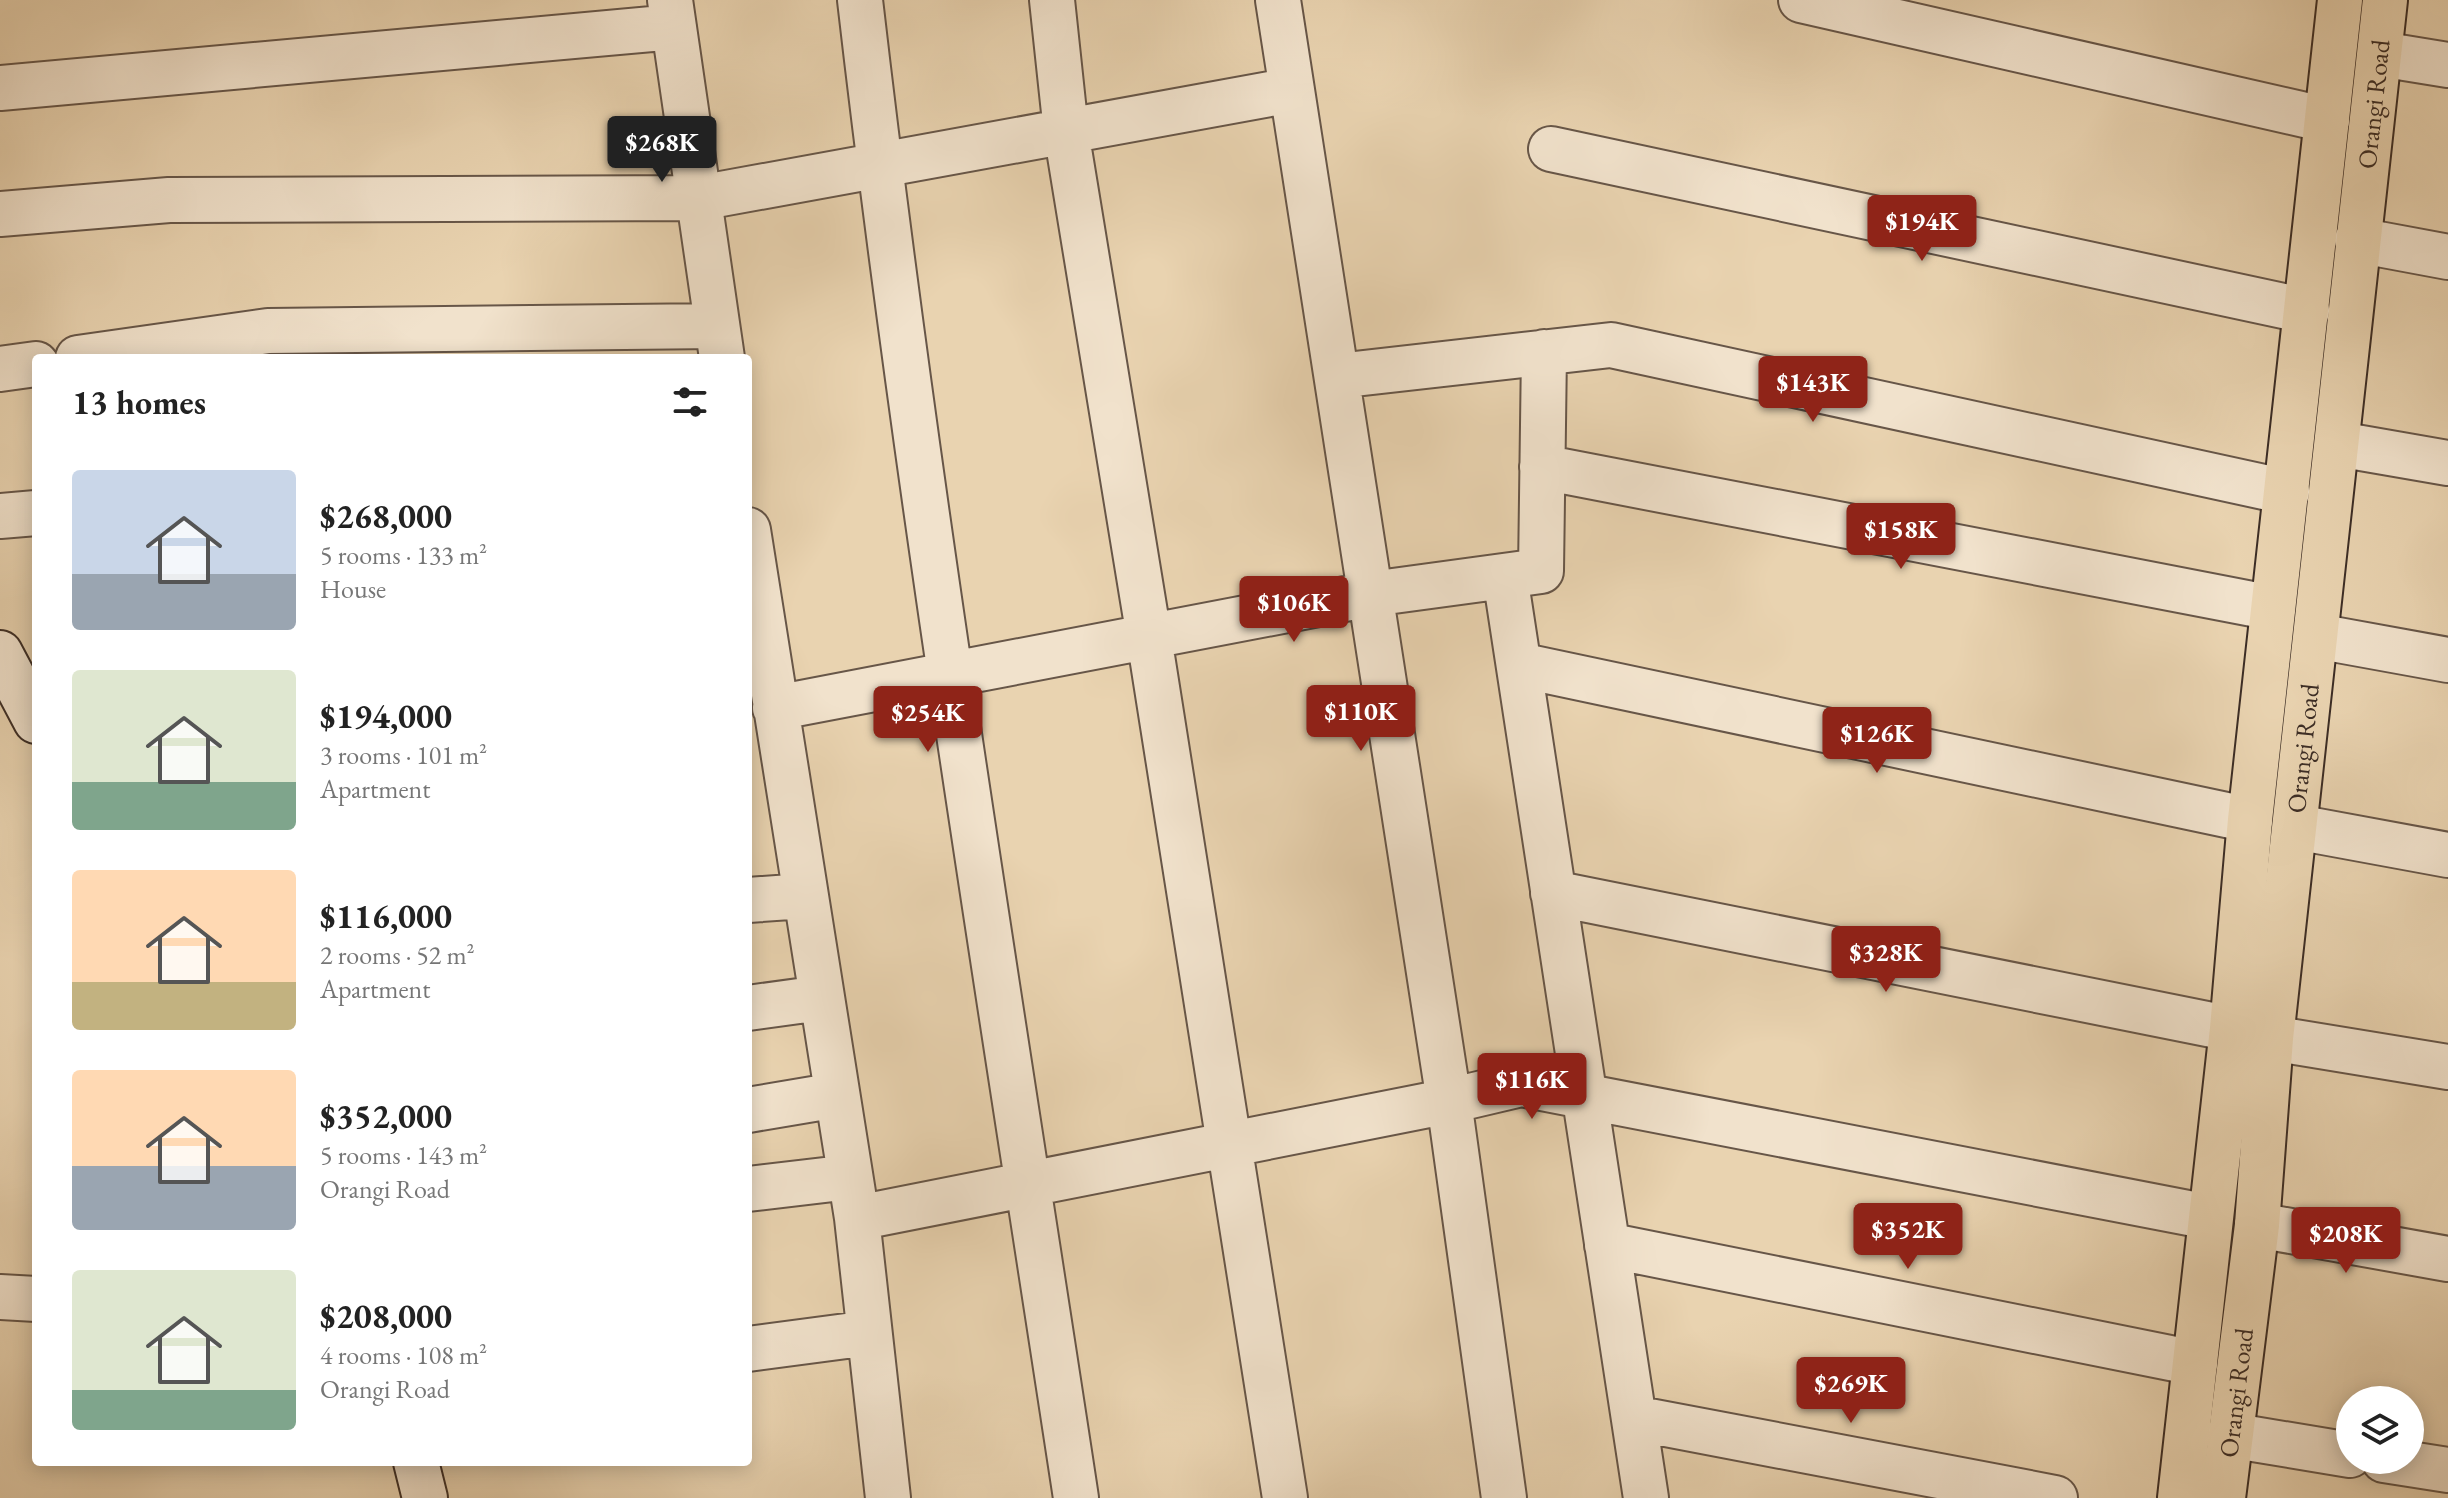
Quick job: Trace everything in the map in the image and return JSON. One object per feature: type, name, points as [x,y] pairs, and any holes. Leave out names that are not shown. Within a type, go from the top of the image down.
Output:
[{"type":"main road","name":"Orangi Road","points":[[2223,1498],[2257,1225],[2250,820],[2340,0]]},
{"type":"main road","name":"Orangi Road","points":[[2180,1498],[2209,1217],[2296,827],[2385,0]]},
{"type":"street","points":[[860,0],[879,165],[950,675],[1076,1498]]},
{"type":"street","points":[[1052,0],[1066,131],[1285,1498]]},
{"type":"street","points":[[1278,0],[1449,1101],[1504,1498]]},
{"type":"street","points":[[1801,0],[2327,120]]},
{"type":"street","points":[[0,88],[672,14],[720,342],[268,331],[106,354]]},
{"type":"street","points":[[2380,54],[2448,65]]},
{"type":"street","points":[[0,214],[169,200],[699,198],[1292,90]]},
{"type":"street","points":[[1551,149],[2307,311]]},
{"type":"street","points":[[2357,240],[2448,257]]},
{"type":"street","points":[[1337,376],[1611,345],[2287,492]]},
{"type":"street","points":[[775,708],[1371,594],[1541,571],[1544,352]]},
{"type":"street","points":[[0,369],[32,365]]},
{"type":"street","points":[[2338,444],[2448,463]]},
{"type":"street","points":[[1542,467],[2273,608]]},
{"type":"street","points":[[0,516],[32,513]]},
{"type":"street","points":[[1505,576],[1646,1498]]},
{"type":"street","points":[[752,584],[755,624],[775,708],[766,772],[805,896],[853,1198],[888,1498]]},
{"type":"street","points":[[2316,636],[2448,660]]},
{"type":"street","points":[[1519,665],[2250,820]]},
{"type":"street","points":[[16,666],[32,710]]},
{"type":"street","points":[[2296,827],[2448,855]]},
{"type":"street","points":[[1553,893],[2252,1033],[2448,1067]]},
{"type":"street","points":[[752,900],[805,896]]},
{"type":"street","points":[[752,1007],[821,998]]},
{"type":"street","points":[[752,1189],[853,1198],[1028,1184],[1521,1084],[2209,1217]]},
{"type":"street","points":[[752,1109],[837,1095]]},
{"type":"street","points":[[2257,1225],[2448,1259]]},
{"type":"street","points":[[1607,1245],[2195,1363]]},
{"type":"street","points":[[0,1297],[32,1299]]},
{"type":"street","points":[[752,1348],[869,1333]]},
{"type":"street","points":[[1634,1418],[2055,1498]]},
{"type":"street","points":[[2229,1435],[2336,1453]]},
{"type":"street","points":[[417,1466],[425,1498]]},
{"type":"street","points":[[2424,1466],[2448,1470]]}]
